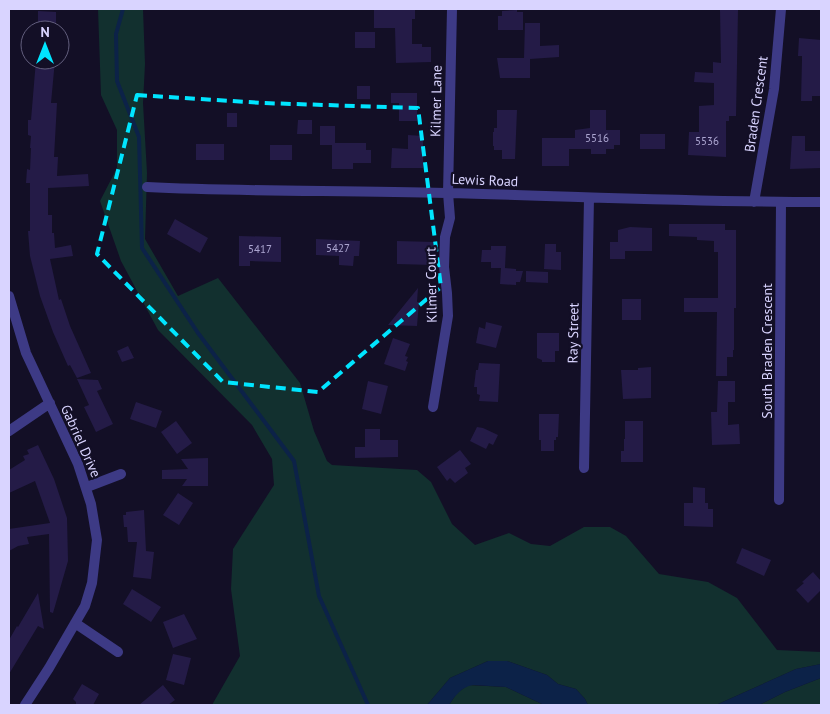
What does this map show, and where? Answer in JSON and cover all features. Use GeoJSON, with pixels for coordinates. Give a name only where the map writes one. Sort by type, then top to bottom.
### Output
{"type":"FeatureCollection","features":[{"type":"Feature","properties":{"kind":"street","name":"Kilmer Lane"},"geometry":{"type":"LineString","coordinates":[[448,193],[452,9]]}},
{"type":"Feature","properties":{"kind":"street","name":"Braden Crescent"},"geometry":{"type":"LineString","coordinates":[[754,202],[774,89],[781,9]]}},
{"type":"Feature","properties":{"kind":"street","name":"Lewis Road"},"geometry":{"type":"LineString","coordinates":[[147,187],[225,191],[448,193],[754,202],[821,202]]}},
{"type":"Feature","properties":{"kind":"street","name":"Kilmer Court"},"geometry":{"type":"LineString","coordinates":[[433,407],[448,316],[444,267],[445,237],[450,218],[448,193]]}},
{"type":"Feature","properties":{"kind":"street","name":"Ray Street"},"geometry":{"type":"LineString","coordinates":[[584,468],[589,198]]}},
{"type":"Feature","properties":{"kind":"street","name":"South Braden Crescent"},"geometry":{"type":"LineString","coordinates":[[779,500],[781,202]]}},
{"type":"Feature","properties":{"kind":"street","name":"Gabriel Drive"},"geometry":{"type":"LineString","coordinates":[[9,296],[26,353],[87,487],[97,540],[92,583],[85,606],[25,705]]}},
{"type":"Feature","properties":{"kind":"street"},"geometry":{"type":"LineString","coordinates":[[9,431],[50,403]]}},
{"type":"Feature","properties":{"kind":"street"},"geometry":{"type":"LineString","coordinates":[[87,487],[121,474]]}},
{"type":"Feature","properties":{"kind":"street"},"geometry":{"type":"LineString","coordinates":[[75,623],[118,652]]}},
{"type":"Feature","properties":{"kind":"highlighted area"},"geometry":{"type":"Polygon","coordinates":[[[137,95],[263,103],[418,108],[441,287],[318,392],[223,382],[97,254],[137,95]]]}},
{"type":"Feature","properties":{"kind":"green space"},"geometry":{"type":"Polygon","coordinates":[[[98,9],[143,9],[145,64],[143,103],[147,173],[145,239],[178,296],[218,278],[300,383],[314,431],[327,461],[332,465],[417,470],[431,482],[452,524],[475,545],[509,533],[531,544],[550,546],[584,527],[610,527],[626,536],[659,574],[708,582],[737,598],[777,650],[821,652],[821,664],[796,669],[716,705],[588,705],[576,689],[558,684],[547,675],[507,661],[488,661],[450,678],[427,705],[212,705],[240,656],[231,589],[233,549],[274,485],[272,459],[252,425],[158,330],[121,261],[100,201],[117,168],[117,130],[101,95],[98,9]]]}},
{"type":"Feature","properties":{"kind":"green space"},"geometry":{"type":"Polygon","coordinates":[[[821,678],[821,705],[759,705],[785,692],[821,678]]]}},
{"type":"Feature","properties":{"kind":"green space"},"geometry":{"type":"Polygon","coordinates":[[[468,685],[506,687],[544,705],[449,705],[457,693],[468,685]]]}},
{"type":"Feature","properties":{"kind":"water"},"geometry":{"type":"Polygon","coordinates":[[[488,661],[507,661],[547,675],[558,684],[576,689],[588,705],[544,705],[506,687],[473,685],[456,695],[449,705],[427,705],[450,678],[488,661]]]}},
{"type":"Feature","properties":{"kind":"water"},"geometry":{"type":"Polygon","coordinates":[[[821,664],[821,678],[785,692],[759,705],[716,705],[796,669],[821,664]]]}},
{"type":"Feature","properties":{"kind":"building"},"geometry":{"type":"Polygon","coordinates":[[[374,9],[415,9],[415,19],[412,19],[412,44],[422,44],[422,47],[431,47],[431,62],[396,63],[395,28],[374,28],[374,9]]]}},
{"type":"Feature","properties":{"kind":"building"},"geometry":{"type":"Polygon","coordinates":[[[517,10],[517,12],[523,12],[523,30],[498,30],[498,16],[502,16],[502,11],[517,10]]]}},
{"type":"Feature","properties":{"kind":"building"},"geometry":{"type":"Polygon","coordinates":[[[720,10],[738,10],[736,116],[729,116],[729,121],[726,121],[726,157],[688,155],[689,132],[699,132],[699,106],[714,105],[714,83],[694,82],[695,72],[713,73],[713,62],[721,63],[720,10]]]}},
{"type":"Feature","properties":{"kind":"building"},"geometry":{"type":"Polygon","coordinates":[[[38,11],[56,12],[56,20],[38,20],[38,11]]]}},
{"type":"Feature","properties":{"kind":"building"},"geometry":{"type":"Polygon","coordinates":[[[525,23],[540,23],[540,46],[559,45],[559,57],[530,59],[530,78],[500,78],[497,58],[524,58],[525,23]]]}},
{"type":"Feature","properties":{"kind":"building"},"geometry":{"type":"Polygon","coordinates":[[[355,32],[375,32],[375,48],[355,48],[355,32]]]}},
{"type":"Feature","properties":{"kind":"building"},"geometry":{"type":"Polygon","coordinates":[[[799,38],[821,40],[821,96],[812,96],[812,101],[801,101],[802,56],[798,56],[799,38]]]}},
{"type":"Feature","properties":{"kind":"building"},"geometry":{"type":"Polygon","coordinates":[[[35,70],[54,70],[51,103],[57,103],[54,157],[58,157],[57,176],[88,174],[89,186],[48,188],[48,215],[52,215],[52,233],[54,233],[55,248],[71,245],[73,256],[50,259],[59,300],[61,299],[70,326],[91,373],[77,378],[70,365],[68,366],[53,332],[40,296],[30,256],[28,231],[30,231],[30,183],[26,183],[27,169],[30,170],[31,148],[31,136],[28,135],[28,120],[31,120],[35,70]]]}},
{"type":"Feature","properties":{"kind":"building"},"geometry":{"type":"Polygon","coordinates":[[[357,86],[370,86],[370,99],[357,99],[357,86]]]}},
{"type":"Feature","properties":{"kind":"building"},"geometry":{"type":"Polygon","coordinates":[[[391,93],[417,93],[417,121],[399,121],[399,103],[391,103],[391,93]]]}},
{"type":"Feature","properties":{"kind":"building"},"geometry":{"type":"Polygon","coordinates":[[[497,110],[517,110],[515,159],[502,159],[502,150],[494,150],[493,132],[494,128],[497,128],[497,110]]]}},
{"type":"Feature","properties":{"kind":"building"},"geometry":{"type":"Polygon","coordinates":[[[590,110],[606,110],[606,130],[620,130],[620,145],[614,145],[614,149],[606,149],[606,154],[591,154],[591,149],[569,149],[569,166],[542,166],[542,138],[575,138],[575,130],[590,128],[590,110]]]}},
{"type":"Feature","properties":{"kind":"building"},"geometry":{"type":"Polygon","coordinates":[[[227,113],[237,113],[237,127],[227,127],[227,113]]]}},
{"type":"Feature","properties":{"kind":"building"},"geometry":{"type":"Polygon","coordinates":[[[298,120],[312,120],[312,134],[297,134],[298,120]]]}},
{"type":"Feature","properties":{"kind":"building"},"geometry":{"type":"Polygon","coordinates":[[[320,126],[335,126],[335,143],[366,143],[366,150],[371,150],[371,163],[353,163],[353,169],[332,169],[332,145],[320,145],[320,126]]]}},
{"type":"Feature","properties":{"kind":"building"},"geometry":{"type":"Polygon","coordinates":[[[640,134],[665,134],[665,149],[640,149],[640,134]]]}},
{"type":"Feature","properties":{"kind":"building"},"geometry":{"type":"Polygon","coordinates":[[[408,135],[423,136],[423,168],[391,168],[392,148],[408,149],[408,135]]]}},
{"type":"Feature","properties":{"kind":"building"},"geometry":{"type":"Polygon","coordinates":[[[792,136],[805,136],[805,151],[821,151],[821,168],[790,169],[792,136]]]}},
{"type":"Feature","properties":{"kind":"building"},"geometry":{"type":"Polygon","coordinates":[[[196,144],[224,144],[224,160],[196,160],[196,144]]]}},
{"type":"Feature","properties":{"kind":"building"},"geometry":{"type":"Polygon","coordinates":[[[270,145],[292,145],[292,160],[270,160],[270,145]]]}},
{"type":"Feature","properties":{"kind":"building"},"geometry":{"type":"Polygon","coordinates":[[[175,219],[208,238],[200,253],[167,234],[175,219]]]}},
{"type":"Feature","properties":{"kind":"building"},"geometry":{"type":"Polygon","coordinates":[[[669,224],[725,224],[725,230],[736,230],[734,350],[733,357],[727,357],[727,376],[716,376],[717,312],[684,312],[684,298],[718,298],[718,252],[714,252],[714,241],[697,240],[697,237],[669,236],[669,224]]]}},
{"type":"Feature","properties":{"kind":"building"},"geometry":{"type":"Polygon","coordinates":[[[630,227],[652,228],[652,251],[625,251],[625,259],[610,259],[610,242],[618,242],[618,230],[630,227]]]}},
{"type":"Feature","properties":{"kind":"building"},"geometry":{"type":"Polygon","coordinates":[[[239,236],[281,237],[281,262],[250,261],[250,266],[239,266],[239,236]]]}},
{"type":"Feature","properties":{"kind":"building"},"geometry":{"type":"Polygon","coordinates":[[[316,239],[360,241],[359,256],[354,256],[353,266],[339,265],[339,256],[316,255],[316,239]]]}},
{"type":"Feature","properties":{"kind":"building"},"geometry":{"type":"Polygon","coordinates":[[[397,241],[434,242],[433,265],[397,264],[397,241]]]}},
{"type":"Feature","properties":{"kind":"building"},"geometry":{"type":"Polygon","coordinates":[[[545,244],[556,244],[556,252],[561,252],[561,270],[544,269],[545,244]]]}},
{"type":"Feature","properties":{"kind":"building"},"geometry":{"type":"Polygon","coordinates":[[[491,246],[506,246],[505,268],[523,271],[520,282],[516,282],[516,285],[500,284],[501,268],[491,268],[491,262],[481,262],[482,250],[491,250],[491,246]]]}},
{"type":"Feature","properties":{"kind":"building"},"geometry":{"type":"Polygon","coordinates":[[[526,271],[548,272],[548,283],[526,282],[526,271]]]}},
{"type":"Feature","properties":{"kind":"building"},"geometry":{"type":"Polygon","coordinates":[[[418,288],[417,326],[388,325],[418,288]]]}},
{"type":"Feature","properties":{"kind":"building"},"geometry":{"type":"Polygon","coordinates":[[[622,299],[641,299],[641,320],[622,320],[622,299]]]}},
{"type":"Feature","properties":{"kind":"building"},"geometry":{"type":"Polygon","coordinates":[[[486,322],[502,326],[496,348],[476,343],[479,327],[485,329],[486,322]]]}},
{"type":"Feature","properties":{"kind":"building"},"geometry":{"type":"Polygon","coordinates":[[[537,333],[559,333],[559,351],[555,351],[555,362],[542,362],[542,360],[537,358],[537,333]]]}},
{"type":"Feature","properties":{"kind":"building"},"geometry":{"type":"Polygon","coordinates":[[[393,338],[410,344],[405,356],[408,357],[406,361],[408,362],[405,371],[384,364],[393,338]]]}},
{"type":"Feature","properties":{"kind":"building"},"geometry":{"type":"Polygon","coordinates":[[[128,346],[134,358],[122,362],[117,351],[128,346]]]}},
{"type":"Feature","properties":{"kind":"building"},"geometry":{"type":"Polygon","coordinates":[[[479,363],[500,364],[498,402],[479,401],[480,395],[477,394],[477,387],[474,387],[476,370],[478,370],[479,363]]]}},
{"type":"Feature","properties":{"kind":"building"},"geometry":{"type":"Polygon","coordinates":[[[651,367],[651,398],[623,399],[621,370],[638,370],[638,368],[651,367]]]}},
{"type":"Feature","properties":{"kind":"building"},"geometry":{"type":"Polygon","coordinates":[[[77,379],[98,380],[102,389],[97,391],[113,424],[96,432],[84,407],[89,405],[77,379]]]}},
{"type":"Feature","properties":{"kind":"building"},"geometry":{"type":"Polygon","coordinates":[[[368,381],[388,386],[381,414],[362,409],[368,381]]]}},
{"type":"Feature","properties":{"kind":"building"},"geometry":{"type":"Polygon","coordinates":[[[718,381],[735,381],[735,402],[728,402],[728,425],[739,424],[740,444],[712,445],[711,412],[717,412],[718,381]]]}},
{"type":"Feature","properties":{"kind":"building"},"geometry":{"type":"Polygon","coordinates":[[[136,402],[162,411],[156,428],[130,419],[136,402]]]}},
{"type":"Feature","properties":{"kind":"building"},"geometry":{"type":"Polygon","coordinates":[[[539,414],[559,414],[558,437],[554,440],[554,451],[541,451],[539,414]]]}},
{"type":"Feature","properties":{"kind":"building"},"geometry":{"type":"Polygon","coordinates":[[[176,421],[192,443],[177,454],[161,432],[176,421]]]}},
{"type":"Feature","properties":{"kind":"building"},"geometry":{"type":"Polygon","coordinates":[[[625,421],[643,421],[643,462],[621,462],[621,451],[624,451],[625,421]]]}},
{"type":"Feature","properties":{"kind":"building"},"geometry":{"type":"Polygon","coordinates":[[[477,427],[498,435],[493,445],[489,443],[486,449],[470,441],[477,427]]]}},
{"type":"Feature","properties":{"kind":"building"},"geometry":{"type":"Polygon","coordinates":[[[365,429],[380,429],[380,440],[398,440],[398,457],[355,458],[355,447],[365,447],[365,429]]]}},
{"type":"Feature","properties":{"kind":"building"},"geometry":{"type":"Polygon","coordinates":[[[38,445],[54,479],[67,518],[68,561],[53,613],[50,612],[49,534],[27,537],[29,544],[18,546],[9,551],[9,529],[50,523],[35,481],[9,493],[9,470],[25,460],[23,456],[29,454],[27,450],[38,445]]]}},
{"type":"Feature","properties":{"kind":"building"},"geometry":{"type":"Polygon","coordinates":[[[460,450],[471,464],[465,468],[468,473],[455,483],[450,478],[447,481],[437,467],[460,450]]]}},
{"type":"Feature","properties":{"kind":"building"},"geometry":{"type":"Polygon","coordinates":[[[208,458],[208,486],[182,486],[187,479],[162,479],[162,470],[188,469],[181,459],[208,458]]]}},
{"type":"Feature","properties":{"kind":"building"},"geometry":{"type":"Polygon","coordinates":[[[693,487],[705,488],[705,503],[708,503],[708,509],[713,509],[713,527],[684,526],[684,503],[693,503],[693,487]]]}},
{"type":"Feature","properties":{"kind":"building"},"geometry":{"type":"Polygon","coordinates":[[[178,493],[193,503],[179,525],[163,515],[178,493]]]}},
{"type":"Feature","properties":{"kind":"building"},"geometry":{"type":"Polygon","coordinates":[[[144,510],[146,551],[154,552],[151,579],[133,577],[137,542],[128,542],[127,527],[124,527],[123,515],[126,515],[126,512],[144,510]]]}},
{"type":"Feature","properties":{"kind":"building"},"geometry":{"type":"Polygon","coordinates":[[[742,548],[771,560],[764,576],[736,563],[742,548]]]}},
{"type":"Feature","properties":{"kind":"building"},"geometry":{"type":"Polygon","coordinates":[[[813,572],[821,581],[821,590],[808,603],[796,590],[813,572]]]}},
{"type":"Feature","properties":{"kind":"building"},"geometry":{"type":"Polygon","coordinates":[[[132,589],[161,607],[151,622],[123,604],[132,589]]]}},
{"type":"Feature","properties":{"kind":"building"},"geometry":{"type":"Polygon","coordinates":[[[38,593],[44,629],[38,626],[9,674],[9,640],[38,593]]]}},
{"type":"Feature","properties":{"kind":"building"},"geometry":{"type":"Polygon","coordinates":[[[184,614],[197,639],[173,648],[163,622],[184,614]]]}},
{"type":"Feature","properties":{"kind":"building"},"geometry":{"type":"Polygon","coordinates":[[[173,654],[191,658],[184,685],[166,680],[173,654]]]}},
{"type":"Feature","properties":{"kind":"building"},"geometry":{"type":"Polygon","coordinates":[[[82,684],[99,694],[93,705],[76,705],[73,699],[82,684]]]}},
{"type":"Feature","properties":{"kind":"building"},"geometry":{"type":"Polygon","coordinates":[[[163,685],[175,700],[168,705],[139,705],[163,685]]]}},
{"type":"Feature","properties":{"kind":"waterway"},"geometry":{"type":"LineString","coordinates":[[123,9],[116,34],[117,81],[139,137],[142,248],[198,333],[294,461],[319,596],[368,705]]}}]}
